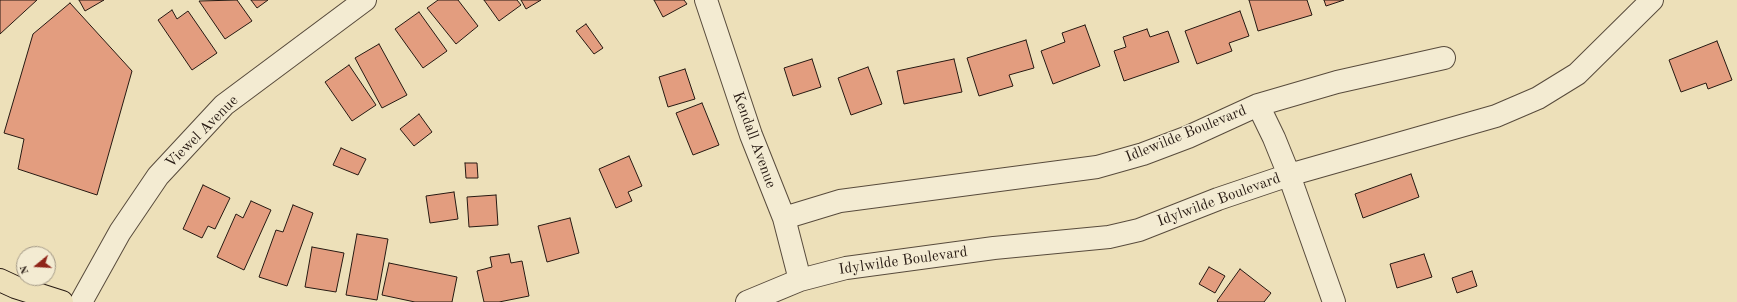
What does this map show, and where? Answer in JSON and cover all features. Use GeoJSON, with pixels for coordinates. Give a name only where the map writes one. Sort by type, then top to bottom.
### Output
{"type":"FeatureCollection","features":[{"type":"Feature","properties":{"kind":"main road"},"geometry":{"type":"LineString","coordinates":[[11,289],[62,302]]}},
{"type":"Feature","properties":{"kind":"street","name":"Viewel Avenue"},"geometry":{"type":"LineString","coordinates":[[81,302],[120,232],[158,176],[224,105],[365,0]]}},
{"type":"Feature","properties":{"kind":"street","name":"Kendall Avenue"},"geometry":{"type":"LineString","coordinates":[[706,0],[751,135],[784,218],[800,280]]}},
{"type":"Feature","properties":{"kind":"street","name":"Idylwilde Boulevard"},"geometry":{"type":"LineString","coordinates":[[747,302],[800,280],[846,268],[994,248],[1109,237],[1138,230],[1218,199],[1289,175],[1496,116],[1538,98],[1577,74],[1652,0]]}},
{"type":"Feature","properties":{"kind":"street","name":"Idlewilde Boulevard"},"geometry":{"type":"LineString","coordinates":[[784,218],[840,201],[1097,167],[1143,154],[1188,137],[1258,105],[1337,82],[1444,58]]}},
{"type":"Feature","properties":{"kind":"street"},"geometry":{"type":"LineString","coordinates":[[1258,105],[1274,138],[1289,175],[1334,302]]}},
{"type":"Feature","properties":{"kind":"building"},"geometry":{"type":"Polygon","coordinates":[[[0,0],[37,0],[0,34],[0,0]]]}},
{"type":"Feature","properties":{"kind":"building"},"geometry":{"type":"Polygon","coordinates":[[[79,0],[104,0],[85,11],[79,0]]]}},
{"type":"Feature","properties":{"kind":"building"},"geometry":{"type":"Polygon","coordinates":[[[237,0],[252,21],[225,39],[199,1],[237,0]]]}},
{"type":"Feature","properties":{"kind":"building"},"geometry":{"type":"Polygon","coordinates":[[[251,0],[268,0],[257,8],[251,0]]]}},
{"type":"Feature","properties":{"kind":"building"},"geometry":{"type":"Polygon","coordinates":[[[438,0],[458,0],[478,26],[456,44],[427,8],[438,0]]]}},
{"type":"Feature","properties":{"kind":"building"},"geometry":{"type":"Polygon","coordinates":[[[484,0],[517,0],[521,5],[499,21],[484,0]]]}},
{"type":"Feature","properties":{"kind":"building"},"geometry":{"type":"Polygon","coordinates":[[[521,0],[541,0],[526,9],[521,0]]]}},
{"type":"Feature","properties":{"kind":"building"},"geometry":{"type":"Polygon","coordinates":[[[654,0],[684,0],[687,4],[663,17],[654,0]]]}},
{"type":"Feature","properties":{"kind":"building"},"geometry":{"type":"Polygon","coordinates":[[[1249,0],[1307,0],[1312,15],[1258,31],[1249,0]]]}},
{"type":"Feature","properties":{"kind":"building"},"geometry":{"type":"Polygon","coordinates":[[[1324,0],[1344,0],[1326,6],[1324,0]]]}},
{"type":"Feature","properties":{"kind":"building"},"geometry":{"type":"Polygon","coordinates":[[[70,3],[132,71],[97,195],[18,169],[24,139],[4,133],[33,34],[70,3]]]}},
{"type":"Feature","properties":{"kind":"building"},"geometry":{"type":"Polygon","coordinates":[[[172,10],[177,19],[188,11],[217,53],[192,70],[158,20],[172,10]]]}},
{"type":"Feature","properties":{"kind":"building"},"geometry":{"type":"Polygon","coordinates":[[[1240,11],[1249,36],[1229,43],[1232,51],[1197,64],[1185,31],[1240,11]]]}},
{"type":"Feature","properties":{"kind":"building"},"geometry":{"type":"Polygon","coordinates":[[[419,12],[447,51],[423,68],[395,29],[419,12]]]}},
{"type":"Feature","properties":{"kind":"building"},"geometry":{"type":"Polygon","coordinates":[[[586,24],[603,48],[594,54],[576,31],[586,24]]]}},
{"type":"Feature","properties":{"kind":"building"},"geometry":{"type":"Polygon","coordinates":[[[1085,25],[1100,66],[1053,84],[1041,51],[1065,42],[1062,33],[1085,25]]]}},
{"type":"Feature","properties":{"kind":"building"},"geometry":{"type":"Polygon","coordinates":[[[1147,29],[1150,37],[1168,31],[1179,62],[1124,81],[1114,51],[1126,47],[1123,37],[1147,29]]]}},
{"type":"Feature","properties":{"kind":"building"},"geometry":{"type":"Polygon","coordinates":[[[1026,40],[1034,68],[1009,75],[1013,86],[979,96],[967,58],[1026,40]]]}},
{"type":"Feature","properties":{"kind":"building"},"geometry":{"type":"Polygon","coordinates":[[[1717,41],[1732,80],[1708,89],[1706,83],[1681,92],[1669,60],[1717,41]]]}},
{"type":"Feature","properties":{"kind":"building"},"geometry":{"type":"Polygon","coordinates":[[[379,44],[407,95],[382,108],[355,58],[379,44]]]}},
{"type":"Feature","properties":{"kind":"building"},"geometry":{"type":"Polygon","coordinates":[[[812,59],[821,87],[793,96],[784,68],[812,59]]]}},
{"type":"Feature","properties":{"kind":"building"},"geometry":{"type":"Polygon","coordinates":[[[954,59],[962,92],[904,104],[897,71],[954,59]]]}},
{"type":"Feature","properties":{"kind":"building"},"geometry":{"type":"Polygon","coordinates":[[[349,65],[376,105],[352,121],[325,82],[349,65]]]}},
{"type":"Feature","properties":{"kind":"building"},"geometry":{"type":"Polygon","coordinates":[[[868,67],[882,104],[851,115],[838,78],[868,67]]]}},
{"type":"Feature","properties":{"kind":"building"},"geometry":{"type":"Polygon","coordinates":[[[685,69],[695,99],[668,107],[659,77],[685,69]]]}},
{"type":"Feature","properties":{"kind":"building"},"geometry":{"type":"Polygon","coordinates":[[[702,103],[719,145],[693,155],[676,113],[702,103]]]}},
{"type":"Feature","properties":{"kind":"building"},"geometry":{"type":"Polygon","coordinates":[[[419,114],[432,132],[414,146],[400,129],[419,114]]]}},
{"type":"Feature","properties":{"kind":"building"},"geometry":{"type":"Polygon","coordinates":[[[341,148],[366,159],[358,175],[333,165],[341,148]]]}},
{"type":"Feature","properties":{"kind":"building"},"geometry":{"type":"Polygon","coordinates":[[[629,156],[642,186],[628,192],[632,201],[616,208],[599,169],[629,156]]]}},
{"type":"Feature","properties":{"kind":"building"},"geometry":{"type":"Polygon","coordinates":[[[465,163],[477,163],[478,178],[466,178],[465,163]]]}},
{"type":"Feature","properties":{"kind":"building"},"geometry":{"type":"Polygon","coordinates":[[[1411,174],[1419,197],[1363,218],[1355,194],[1411,174]]]}},
{"type":"Feature","properties":{"kind":"building"},"geometry":{"type":"Polygon","coordinates":[[[203,185],[230,198],[215,229],[208,226],[202,238],[183,229],[203,185]]]}},
{"type":"Feature","properties":{"kind":"building"},"geometry":{"type":"Polygon","coordinates":[[[454,192],[458,219],[430,223],[426,196],[454,192]]]}},
{"type":"Feature","properties":{"kind":"building"},"geometry":{"type":"Polygon","coordinates":[[[496,195],[498,225],[469,227],[467,197],[496,195]]]}},
{"type":"Feature","properties":{"kind":"building"},"geometry":{"type":"Polygon","coordinates":[[[251,201],[271,210],[244,270],[217,257],[236,214],[243,218],[251,201]]]}},
{"type":"Feature","properties":{"kind":"building"},"geometry":{"type":"Polygon","coordinates":[[[293,205],[313,213],[287,286],[259,277],[276,230],[283,232],[293,205]]]}},
{"type":"Feature","properties":{"kind":"building"},"geometry":{"type":"Polygon","coordinates":[[[570,218],[579,253],[547,262],[538,226],[570,218]]]}},
{"type":"Feature","properties":{"kind":"building"},"geometry":{"type":"Polygon","coordinates":[[[357,234],[388,239],[377,300],[346,295],[357,234]]]}},
{"type":"Feature","properties":{"kind":"building"},"geometry":{"type":"Polygon","coordinates":[[[312,247],[344,253],[336,292],[305,287],[312,247]]]}},
{"type":"Feature","properties":{"kind":"building"},"geometry":{"type":"Polygon","coordinates":[[[509,254],[511,263],[522,261],[529,296],[499,302],[484,302],[477,271],[492,267],[490,257],[509,254]]]}},
{"type":"Feature","properties":{"kind":"building"},"geometry":{"type":"Polygon","coordinates":[[[1424,254],[1432,277],[1397,288],[1390,264],[1424,254]]]}},
{"type":"Feature","properties":{"kind":"building"},"geometry":{"type":"Polygon","coordinates":[[[389,263],[457,277],[452,302],[415,302],[382,295],[389,263]]]}},
{"type":"Feature","properties":{"kind":"building"},"geometry":{"type":"Polygon","coordinates":[[[1209,267],[1225,276],[1215,293],[1199,284],[1209,267]]]}},
{"type":"Feature","properties":{"kind":"building"},"geometry":{"type":"Polygon","coordinates":[[[1240,269],[1271,293],[1264,302],[1217,301],[1240,269]]]}},
{"type":"Feature","properties":{"kind":"building"},"geometry":{"type":"Polygon","coordinates":[[[1472,271],[1477,286],[1457,293],[1452,278],[1472,271]]]}}]}
